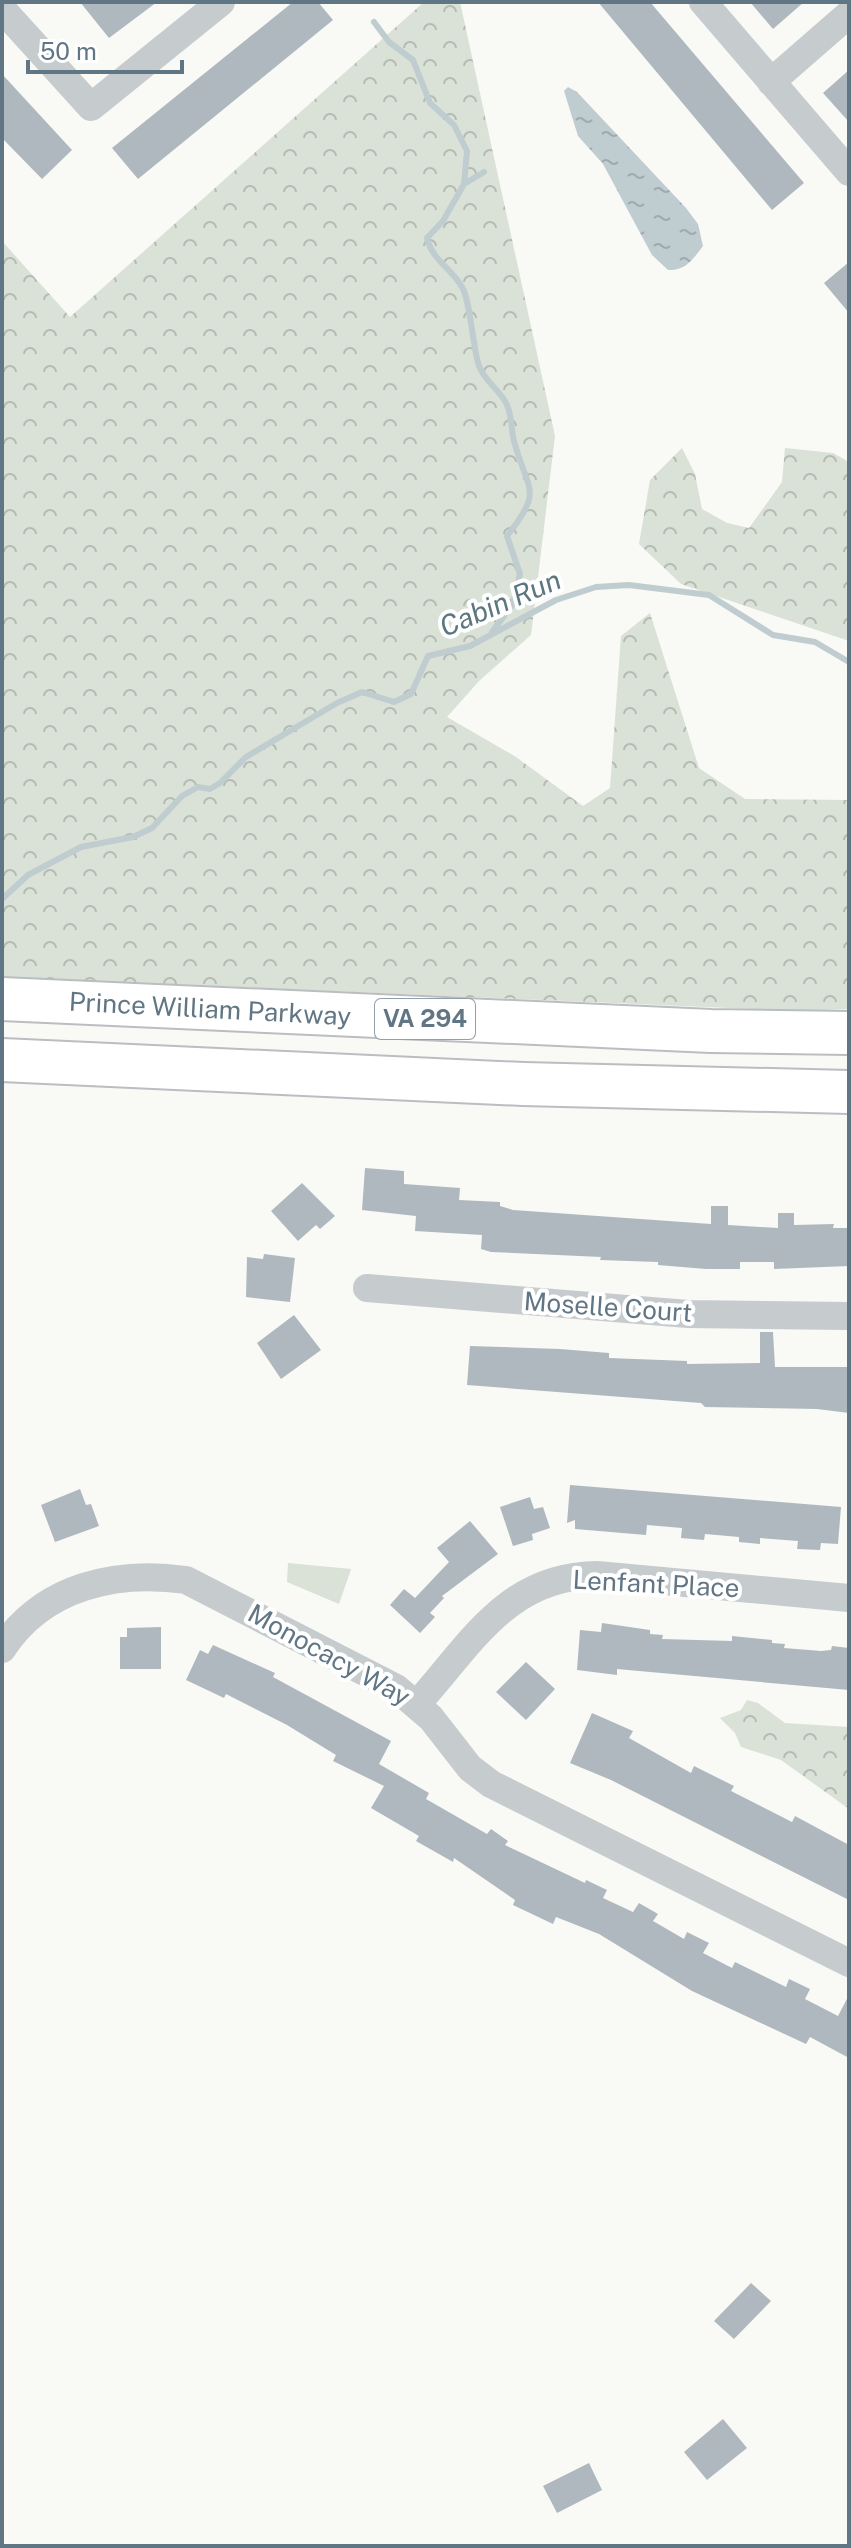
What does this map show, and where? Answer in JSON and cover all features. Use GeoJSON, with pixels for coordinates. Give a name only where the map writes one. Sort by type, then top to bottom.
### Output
{"type":"FeatureCollection","features":[{"type":"Feature","properties":{"kind":"highway","name":"Prince William Parkway"},"geometry":{"type":"LineString","coordinates":[[2,999],[711,1031],[849,1033]]}},
{"type":"Feature","properties":{"kind":"highway","name":"VA 294"},"geometry":{"type":"LineString","coordinates":[[2,1060],[523,1084],[849,1092]]}},
{"type":"Feature","properties":{"kind":"street"},"geometry":{"type":"LineString","coordinates":[[2,9],[91,107],[221,2]]}},
{"type":"Feature","properties":{"kind":"street"},"geometry":{"type":"LineString","coordinates":[[703,2],[849,172]]}},
{"type":"Feature","properties":{"kind":"street"},"geometry":{"type":"LineString","coordinates":[[771,82],[849,14]]}},
{"type":"Feature","properties":{"kind":"street","name":"Moselle Court"},"geometry":{"type":"LineString","coordinates":[[367,1288],[688,1314],[849,1316]]}},
{"type":"Feature","properties":{"kind":"street","name":"Monocacy Way"},"geometry":{"type":"LineString","coordinates":[[2,1649],[37,1610],[66,1593],[92,1583],[149,1575],[186,1580],[369,1671],[417,1704],[470,1768],[491,1784],[849,1963]]}},
{"type":"Feature","properties":{"kind":"street","name":"Lenfant Place"},"geometry":{"type":"LineString","coordinates":[[417,1704],[506,1606],[529,1589],[566,1577],[597,1575],[849,1598]]}},
{"type":"Feature","properties":{"kind":"green space"},"geometry":{"type":"Polygon","coordinates":[[[424,2],[460,2],[555,436],[531,635],[479,681],[447,717],[516,757],[583,806],[610,788],[621,636],[650,613],[699,768],[745,799],[849,800],[849,1009],[800,1011],[2,977],[2,241],[70,317],[424,2]]]}},
{"type":"Feature","properties":{"kind":"green space"},"geometry":{"type":"Polygon","coordinates":[[[682,448],[695,474],[702,509],[727,523],[749,528],[782,482],[785,448],[833,453],[849,462],[849,641],[681,584],[639,544],[650,480],[682,448]]]}},
{"type":"Feature","properties":{"kind":"green space"},"geometry":{"type":"Polygon","coordinates":[[[288,1563],[351,1569],[339,1604],[287,1582],[288,1563]]]}},
{"type":"Feature","properties":{"kind":"green space"},"geometry":{"type":"Polygon","coordinates":[[[747,1700],[758,1703],[785,1723],[849,1727],[849,1809],[781,1760],[741,1747],[735,1733],[720,1718],[741,1710],[747,1700]]]}},
{"type":"Feature","properties":{"kind":"water"},"geometry":{"type":"Polygon","coordinates":[[[568,87],[577,92],[698,224],[703,246],[684,266],[668,270],[652,255],[603,164],[578,136],[564,91],[568,87]]]}},
{"type":"Feature","properties":{"kind":"building"},"geometry":{"type":"Polygon","coordinates":[[[80,2],[157,2],[109,38],[80,2]]]}},
{"type":"Feature","properties":{"kind":"building"},"geometry":{"type":"Polygon","coordinates":[[[293,2],[318,2],[333,20],[138,179],[112,148],[293,2]]]}},
{"type":"Feature","properties":{"kind":"building"},"geometry":{"type":"Polygon","coordinates":[[[598,2],[650,2],[804,183],[772,210],[598,2]]]}},
{"type":"Feature","properties":{"kind":"building"},"geometry":{"type":"Polygon","coordinates":[[[750,2],[804,2],[773,29],[750,2]]]}},
{"type":"Feature","properties":{"kind":"building"},"geometry":{"type":"Polygon","coordinates":[[[849,70],[849,122],[823,93],[849,70]]]}},
{"type":"Feature","properties":{"kind":"building"},"geometry":{"type":"Polygon","coordinates":[[[2,74],[72,150],[42,179],[2,138],[2,74]]]}},
{"type":"Feature","properties":{"kind":"building"},"geometry":{"type":"Polygon","coordinates":[[[849,262],[849,313],[824,283],[849,262]]]}},
{"type":"Feature","properties":{"kind":"building"},"geometry":{"type":"Polygon","coordinates":[[[365,1168],[404,1171],[404,1184],[460,1188],[459,1200],[500,1202],[500,1206],[513,1210],[711,1224],[711,1206],[728,1206],[728,1225],[778,1228],[778,1213],[794,1213],[794,1225],[834,1224],[833,1228],[849,1228],[849,1266],[774,1269],[774,1262],[740,1262],[740,1269],[706,1269],[658,1265],[658,1262],[600,1260],[601,1257],[491,1252],[481,1249],[482,1235],[415,1231],[416,1216],[362,1210],[365,1168]]]}},
{"type":"Feature","properties":{"kind":"building"},"geometry":{"type":"Polygon","coordinates":[[[302,1183],[335,1216],[320,1229],[316,1225],[298,1241],[271,1211],[302,1183]]]}},
{"type":"Feature","properties":{"kind":"building"},"geometry":{"type":"Polygon","coordinates":[[[264,1254],[295,1258],[290,1302],[246,1297],[247,1257],[263,1259],[264,1254]]]}},
{"type":"Feature","properties":{"kind":"building"},"geometry":{"type":"Polygon","coordinates":[[[294,1315],[321,1350],[281,1379],[257,1343],[294,1315]]]}},
{"type":"Feature","properties":{"kind":"building"},"geometry":{"type":"Polygon","coordinates":[[[760,1332],[773,1332],[775,1367],[848,1367],[849,1413],[817,1409],[705,1407],[701,1403],[467,1385],[470,1346],[609,1353],[609,1358],[687,1361],[687,1364],[760,1363],[760,1332]]]}},
{"type":"Feature","properties":{"kind":"building"},"geometry":{"type":"Polygon","coordinates":[[[570,1485],[841,1507],[838,1544],[821,1543],[820,1550],[797,1549],[798,1541],[760,1538],[760,1544],[739,1542],[739,1537],[705,1534],[704,1540],[681,1538],[682,1528],[647,1525],[646,1535],[575,1529],[575,1520],[567,1523],[570,1485]]]}},
{"type":"Feature","properties":{"kind":"building"},"geometry":{"type":"Polygon","coordinates":[[[80,1489],[86,1505],[91,1504],[99,1526],[55,1542],[41,1505],[80,1489]]]}},
{"type":"Feature","properties":{"kind":"building"},"geometry":{"type":"Polygon","coordinates":[[[530,1497],[534,1509],[543,1507],[550,1528],[532,1534],[533,1540],[513,1546],[500,1507],[530,1497]]]}},
{"type":"Feature","properties":{"kind":"building"},"geometry":{"type":"Polygon","coordinates":[[[470,1521],[498,1554],[442,1596],[444,1598],[430,1613],[435,1617],[420,1633],[390,1605],[404,1589],[415,1598],[449,1562],[437,1548],[470,1521]]]}},
{"type":"Feature","properties":{"kind":"building"},"geometry":{"type":"Polygon","coordinates":[[[602,1623],[650,1630],[650,1634],[663,1635],[662,1639],[732,1641],[732,1636],[772,1640],[772,1643],[785,1644],[784,1648],[821,1651],[831,1650],[832,1646],[849,1648],[849,1690],[617,1669],[617,1675],[577,1670],[580,1630],[601,1632],[602,1623]]]}},
{"type":"Feature","properties":{"kind":"building"},"geometry":{"type":"Polygon","coordinates":[[[161,1627],[161,1669],[120,1669],[120,1637],[127,1637],[127,1628],[161,1627]]]}},
{"type":"Feature","properties":{"kind":"building"},"geometry":{"type":"Polygon","coordinates":[[[213,1645],[275,1673],[273,1677],[391,1741],[379,1764],[429,1793],[426,1799],[487,1834],[491,1829],[508,1841],[505,1845],[585,1883],[586,1880],[607,1890],[603,1898],[633,1912],[639,1903],[658,1914],[653,1921],[684,1939],[687,1932],[709,1943],[703,1953],[732,1968],[735,1962],[786,1987],[789,1979],[810,1989],[805,1999],[838,2016],[849,1995],[849,2058],[810,2037],[806,2044],[692,1991],[599,1934],[556,1917],[553,1924],[513,1905],[515,1900],[454,1858],[453,1862],[416,1841],[419,1836],[371,1808],[384,1786],[333,1761],[336,1755],[287,1725],[226,1694],[224,1698],[186,1680],[200,1650],[208,1654],[213,1645]]]}},
{"type":"Feature","properties":{"kind":"building"},"geometry":{"type":"Polygon","coordinates":[[[526,1662],[555,1689],[526,1720],[496,1692],[526,1662]]]}},
{"type":"Feature","properties":{"kind":"building"},"geometry":{"type":"Polygon","coordinates":[[[592,1713],[633,1731],[629,1738],[691,1773],[694,1766],[734,1786],[731,1791],[792,1822],[795,1816],[849,1845],[849,1900],[611,1780],[570,1763],[592,1713]]]}},
{"type":"Feature","properties":{"kind":"building"},"geometry":{"type":"Polygon","coordinates":[[[751,2283],[771,2301],[734,2339],[714,2321],[751,2283]]]}},
{"type":"Feature","properties":{"kind":"building"},"geometry":{"type":"Polygon","coordinates":[[[723,2419],[747,2448],[707,2480],[684,2452],[723,2419]]]}},
{"type":"Feature","properties":{"kind":"building"},"geometry":{"type":"Polygon","coordinates":[[[589,2463],[602,2490],[557,2513],[543,2486],[589,2463]]]}},
{"type":"Feature","properties":{"kind":"waterway"},"geometry":{"type":"LineString","coordinates":[[374,22],[389,42],[413,60],[430,103],[454,125],[467,151],[464,184],[443,221],[427,238],[433,252],[465,294],[479,366],[507,405],[514,441],[530,490],[526,509],[507,536],[520,574],[513,604],[492,632]]}},
{"type":"Feature","properties":{"kind":"waterway"},"geometry":{"type":"LineString","coordinates":[[464,184],[484,172]]}},
{"type":"Feature","properties":{"kind":"waterway","name":"Cabin Run"},"geometry":{"type":"LineString","coordinates":[[2,899],[28,875],[81,847],[133,837],[152,828],[182,796],[198,787],[210,789],[246,757],[337,703],[362,692],[394,702],[411,694],[428,656],[470,646],[556,600],[596,587],[629,585],[709,595],[773,635],[815,642],[849,662]]}}]}
